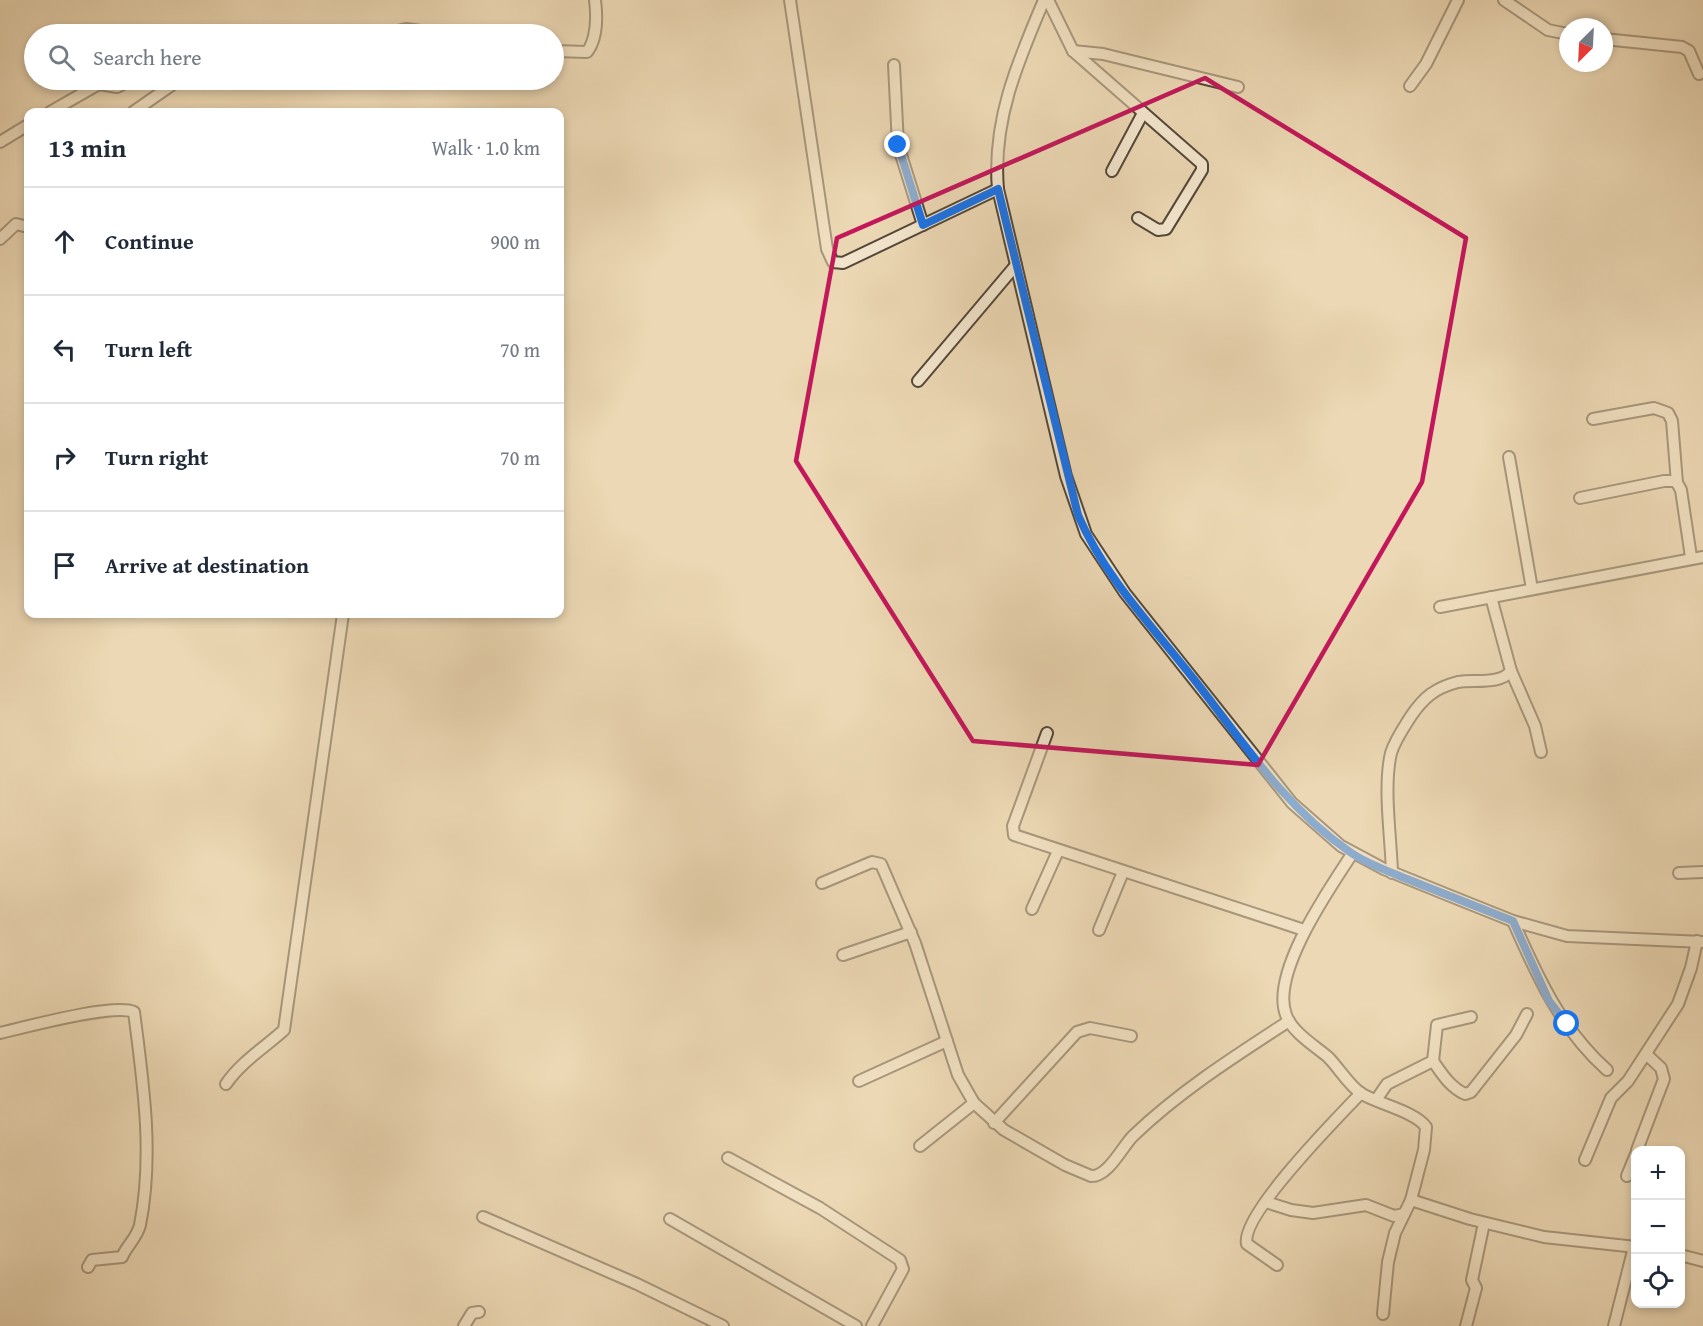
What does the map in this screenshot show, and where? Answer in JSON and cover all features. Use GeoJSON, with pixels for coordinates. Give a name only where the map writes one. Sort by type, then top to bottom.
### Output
{"type":"FeatureCollection","features":[{"type":"Feature","properties":{"kind":"street"},"geometry":{"type":"LineString","coordinates":[[564,51],[587,52],[592,45],[596,23],[595,0]]}},
{"type":"Feature","properties":{"kind":"street"},"geometry":{"type":"LineString","coordinates":[[790,0],[830,258],[838,264],[843,263],[998,189]]}},
{"type":"Feature","properties":{"kind":"street"},"geometry":{"type":"LineString","coordinates":[[1046,0],[1072,51],[1198,160],[1202,170],[1164,230],[1158,230],[1138,218]]}},
{"type":"Feature","properties":{"kind":"street"},"geometry":{"type":"LineString","coordinates":[[1046,0],[1008,89],[1001,115],[996,152],[998,189],[1071,495],[1091,542],[1154,630],[1285,795],[1318,828],[1352,854],[1392,873],[1513,921],[1567,936],[1701,939],[1683,994],[1628,1081],[1611,1098],[1585,1160]]}},
{"type":"Feature","properties":{"kind":"street"},"geometry":{"type":"LineString","coordinates":[[1410,86],[1426,64],[1458,0]]}},
{"type":"Feature","properties":{"kind":"street"},"geometry":{"type":"LineString","coordinates":[[1504,0],[1548,30],[1559,32]]}},
{"type":"Feature","properties":{"kind":"street"},"geometry":{"type":"LineString","coordinates":[[1613,40],[1682,46],[1689,51],[1699,74]]}},
{"type":"Feature","properties":{"kind":"street"},"geometry":{"type":"LineString","coordinates":[[1072,51],[1103,54],[1238,87]]}},
{"type":"Feature","properties":{"kind":"street"},"geometry":{"type":"LineString","coordinates":[[894,65],[898,145],[923,225]]}},
{"type":"Feature","properties":{"kind":"street"},"geometry":{"type":"LineString","coordinates":[[57,108],[88,90]]}},
{"type":"Feature","properties":{"kind":"street"},"geometry":{"type":"LineString","coordinates":[[139,108],[165,90]]}},
{"type":"Feature","properties":{"kind":"street"},"geometry":{"type":"LineString","coordinates":[[1112,171],[1143,113]]}},
{"type":"Feature","properties":{"kind":"street"},"geometry":{"type":"LineString","coordinates":[[0,142],[24,127]]}},
{"type":"Feature","properties":{"kind":"street"},"geometry":{"type":"LineString","coordinates":[[0,239],[16,224],[24,226]]}},
{"type":"Feature","properties":{"kind":"street"},"geometry":{"type":"LineString","coordinates":[[918,381],[1016,265]]}},
{"type":"Feature","properties":{"kind":"street"},"geometry":{"type":"LineString","coordinates":[[1593,419],[1654,408],[1668,413],[1672,421],[1677,483],[1681,490],[1691,557]]}},
{"type":"Feature","properties":{"kind":"street"},"geometry":{"type":"LineString","coordinates":[[1509,457],[1532,589]]}},
{"type":"Feature","properties":{"kind":"street"},"geometry":{"type":"LineString","coordinates":[[1580,498],[1664,481],[1673,480],[1677,483]]}},
{"type":"Feature","properties":{"kind":"street"},"geometry":{"type":"LineString","coordinates":[[1440,607],[1672,564],[1691,557],[1703,557]]}},
{"type":"Feature","properties":{"kind":"street"},"geometry":{"type":"LineString","coordinates":[[1491,597],[1511,671],[1535,726],[1541,752]]}},
{"type":"Feature","properties":{"kind":"street"},"geometry":{"type":"LineString","coordinates":[[226,1084],[237,1068],[260,1053],[284,1030],[343,618]]}},
{"type":"Feature","properties":{"kind":"street"},"geometry":{"type":"LineString","coordinates":[[1392,873],[1389,777],[1391,752],[1404,726],[1428,694],[1460,682],[1495,679],[1511,671]]}},
{"type":"Feature","properties":{"kind":"street"},"geometry":{"type":"LineString","coordinates":[[1047,733],[1013,833],[1016,837],[1304,930]]}},
{"type":"Feature","properties":{"kind":"street"},"geometry":{"type":"LineString","coordinates":[[1032,909],[1058,851]]}},
{"type":"Feature","properties":{"kind":"street"},"geometry":{"type":"LineString","coordinates":[[1352,854],[1304,930],[1292,961],[1284,1005],[1289,1021],[1330,1059],[1361,1093],[1417,1118],[1426,1127],[1426,1140],[1411,1200],[1395,1233],[1388,1262],[1383,1314]]}},
{"type":"Feature","properties":{"kind":"street"},"geometry":{"type":"LineString","coordinates":[[822,883],[872,862],[879,862],[911,932],[958,1075],[974,1103],[994,1123],[1083,1174],[1098,1175],[1136,1133],[1192,1086],[1289,1021]]}},
{"type":"Feature","properties":{"kind":"street"},"geometry":{"type":"LineString","coordinates":[[1099,930],[1123,872]]}},
{"type":"Feature","properties":{"kind":"street"},"geometry":{"type":"LineString","coordinates":[[1679,873],[1703,872]]}},
{"type":"Feature","properties":{"kind":"street"},"geometry":{"type":"LineString","coordinates":[[1513,921],[1549,1001],[1587,1052],[1607,1070]]}},
{"type":"Feature","properties":{"kind":"street"},"geometry":{"type":"LineString","coordinates":[[843,955],[911,932]]}},
{"type":"Feature","properties":{"kind":"street"},"geometry":{"type":"LineString","coordinates":[[0,1033],[109,1011],[134,1012],[146,1112],[147,1155],[139,1226],[133,1242],[127,1246],[122,1257],[92,1260],[88,1268]]}},
{"type":"Feature","properties":{"kind":"street"},"geometry":{"type":"LineString","coordinates":[[1471,1017],[1437,1025],[1433,1061],[1448,1082],[1465,1094],[1472,1092],[1516,1035],[1527,1014]]}},
{"type":"Feature","properties":{"kind":"street"},"geometry":{"type":"LineString","coordinates":[[994,1123],[1077,1032],[1090,1028],[1131,1036]]}},
{"type":"Feature","properties":{"kind":"street"},"geometry":{"type":"LineString","coordinates":[[859,1081],[947,1041]]}},
{"type":"Feature","properties":{"kind":"street"},"geometry":{"type":"LineString","coordinates":[[1638,1146],[1664,1079],[1661,1068],[1646,1054]]}},
{"type":"Feature","properties":{"kind":"street"},"geometry":{"type":"LineString","coordinates":[[1376,1100],[1388,1084],[1433,1061]]}},
{"type":"Feature","properties":{"kind":"street"},"geometry":{"type":"LineString","coordinates":[[1277,1264],[1251,1247],[1245,1240],[1246,1232],[1266,1202],[1323,1131],[1361,1093]]}},
{"type":"Feature","properties":{"kind":"street"},"geometry":{"type":"LineString","coordinates":[[920,1146],[974,1103]]}},
{"type":"Feature","properties":{"kind":"street"},"geometry":{"type":"LineString","coordinates":[[728,1158],[820,1208],[900,1260],[903,1269],[872,1326]]}},
{"type":"Feature","properties":{"kind":"street"},"geometry":{"type":"LineString","coordinates":[[1627,1176],[1631,1165]]}},
{"type":"Feature","properties":{"kind":"street"},"geometry":{"type":"LineString","coordinates":[[1411,1200],[1484,1223],[1544,1236],[1631,1247]]}},
{"type":"Feature","properties":{"kind":"street"},"geometry":{"type":"LineString","coordinates":[[1266,1202],[1291,1210],[1313,1213],[1366,1205],[1394,1216],[1404,1214]]}},
{"type":"Feature","properties":{"kind":"street"},"geometry":{"type":"LineString","coordinates":[[483,1217],[637,1284],[709,1317],[723,1326]]}},
{"type":"Feature","properties":{"kind":"street"},"geometry":{"type":"LineString","coordinates":[[670,1220],[856,1326]]}},
{"type":"Feature","properties":{"kind":"street"},"geometry":{"type":"LineString","coordinates":[[1466,1326],[1476,1288],[1472,1280],[1484,1223]]}},
{"type":"Feature","properties":{"kind":"street"},"geometry":{"type":"LineString","coordinates":[[1614,1326],[1633,1254]]}},
{"type":"Feature","properties":{"kind":"street"},"geometry":{"type":"LineString","coordinates":[[1685,1256],[1703,1261]]}},
{"type":"Feature","properties":{"kind":"street"},"geometry":{"type":"LineString","coordinates":[[464,1326],[472,1313],[479,1312]]}},
{"type":"Feature","properties":{"kind":"highlighted area"},"geometry":{"type":"Polygon","coordinates":[[[1205,78],[1466,238],[1422,482],[1258,765],[973,741],[796,461],[837,238],[1205,78]]]}},
{"type":"Feature","properties":{"kind":"route"},"geometry":{"type":"LineString","coordinates":[[898,145],[906,177],[923,225],[998,189],[1003,218],[1066,476],[1078,515],[1096,551],[1125,593],[1236,736],[1292,803],[1318,828],[1352,854],[1513,921],[1549,1001],[1567,1024]]}}]}
